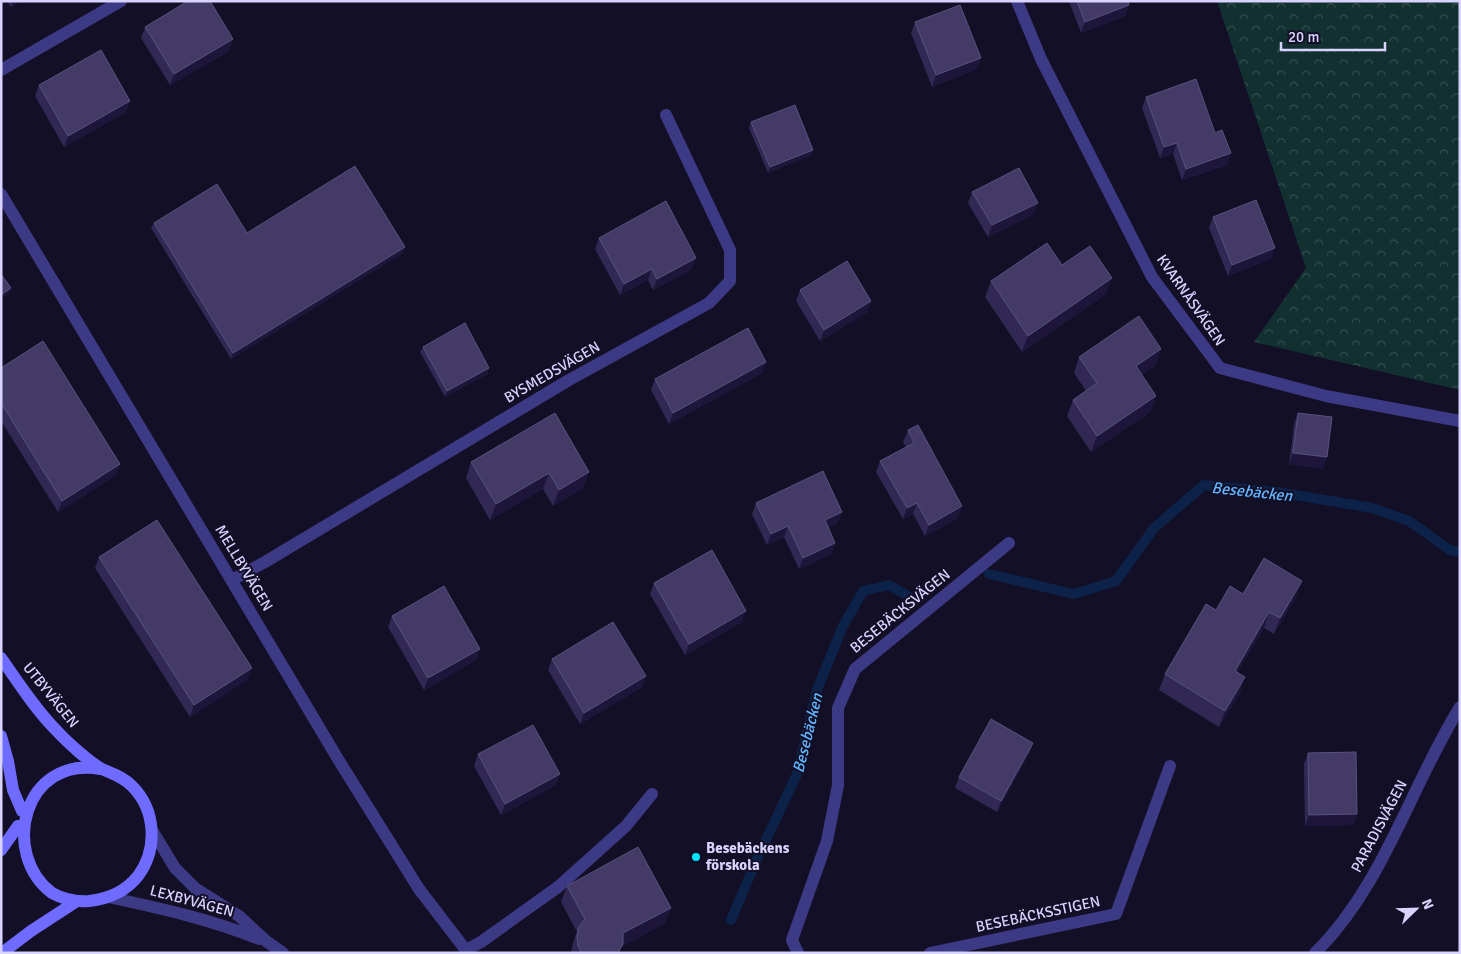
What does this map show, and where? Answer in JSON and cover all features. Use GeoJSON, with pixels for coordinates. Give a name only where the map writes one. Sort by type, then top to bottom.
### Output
{"type":"FeatureCollection","features":[{"type":"Feature","properties":{"kind":"main road","name":"UTBYVÄGEN"},"geometry":{"type":"LineString","coordinates":[[1,658],[36,707],[56,730],[101,769]]}},
{"type":"Feature","properties":{"kind":"main road"},"geometry":{"type":"LineString","coordinates":[[1,736],[13,790],[22,810]]}},
{"type":"Feature","properties":{"kind":"main road"},"geometry":{"type":"LineString","coordinates":[[72,768],[101,769],[117,775],[142,798],[149,813],[152,830],[149,856],[141,871],[123,890],[108,898],[93,901],[67,899],[52,892],[40,883],[26,867],[19,847],[18,826],[22,810],[31,793],[54,774],[72,768]]}},
{"type":"Feature","properties":{"kind":"main road"},"geometry":{"type":"LineString","coordinates":[[1,850],[18,826]]}},
{"type":"Feature","properties":{"kind":"main road"},"geometry":{"type":"LineString","coordinates":[[2,953],[31,931],[77,901]]}},
{"type":"Feature","properties":{"kind":"street"},"geometry":{"type":"LineString","coordinates":[[1,70],[121,1]]}},
{"type":"Feature","properties":{"kind":"street","name":"KVARNÅSVÄGEN"},"geometry":{"type":"LineString","coordinates":[[1017,1],[1042,59],[1152,277],[1220,368],[1326,396],[1460,421]]}},
{"type":"Feature","properties":{"kind":"street","name":"BYSMEDSVÄGEN"},"geometry":{"type":"LineString","coordinates":[[232,580],[569,380],[709,303],[730,281],[730,250],[666,115]]}},
{"type":"Feature","properties":{"kind":"street","name":"MELLBYVÄGEN"},"geometry":{"type":"LineString","coordinates":[[1,194],[341,764],[419,888],[467,951]]}},
{"type":"Feature","properties":{"kind":"street","name":"BESEBÄCKSVÄGEN"},"geometry":{"type":"LineString","coordinates":[[798,953],[792,940],[827,841],[838,785],[838,708],[855,669],[1009,543]]}},
{"type":"Feature","properties":{"kind":"street","name":"PARADISVÄGEN"},"geometry":{"type":"LineString","coordinates":[[1315,953],[1330,938],[1358,900],[1396,832],[1447,728],[1460,706]]}},
{"type":"Feature","properties":{"kind":"street","name":"BESEBÄCKSSTIGEN"},"geometry":{"type":"LineString","coordinates":[[930,953],[1116,914],[1170,766]]}},
{"type":"Feature","properties":{"kind":"street"},"geometry":{"type":"LineString","coordinates":[[467,951],[558,887],[626,826],[652,794]]}},
{"type":"Feature","properties":{"kind":"street","name":"LEXBYVÄGEN"},"geometry":{"type":"LineString","coordinates":[[152,830],[175,868],[195,888],[239,916],[266,941],[283,953]]}},
{"type":"Feature","properties":{"kind":"street","name":"LEXBYVÄGEN"},"geometry":{"type":"LineString","coordinates":[[108,898],[205,920],[266,941]]}},
{"type":"Feature","properties":{"kind":"green space"},"geometry":{"type":"Polygon","coordinates":[[[1217,1],[1460,1],[1460,390],[1254,342],[1306,268],[1217,1]]]}},
{"type":"Feature","properties":{"kind":"building"},"geometry":{"type":"Polygon","coordinates":[[[188,1],[210,1],[233,39],[174,74],[145,27],[188,1]]]}},
{"type":"Feature","properties":{"kind":"building"},"geometry":{"type":"Polygon","coordinates":[[[1077,1],[1128,1],[1129,5],[1085,22],[1077,1]]]}},
{"type":"Feature","properties":{"kind":"building"},"geometry":{"type":"Polygon","coordinates":[[[960,5],[981,58],[936,75],[915,22],[960,5]]]}},
{"type":"Feature","properties":{"kind":"building"},"geometry":{"type":"Polygon","coordinates":[[[101,50],[130,101],[68,136],[39,85],[101,50]]]}},
{"type":"Feature","properties":{"kind":"building"},"geometry":{"type":"Polygon","coordinates":[[[1196,79],[1215,133],[1222,130],[1231,153],[1186,169],[1177,143],[1164,147],[1146,97],[1196,79]]]}},
{"type":"Feature","properties":{"kind":"building"},"geometry":{"type":"Polygon","coordinates":[[[795,105],[813,150],[770,167],[751,122],[795,105]]]}},
{"type":"Feature","properties":{"kind":"building"},"geometry":{"type":"Polygon","coordinates":[[[355,166],[405,247],[233,353],[154,223],[217,184],[247,233],[355,166]]]}},
{"type":"Feature","properties":{"kind":"building"},"geometry":{"type":"Polygon","coordinates":[[[1019,168],[1038,203],[992,225],[972,192],[1019,168]]]}},
{"type":"Feature","properties":{"kind":"building"},"geometry":{"type":"Polygon","coordinates":[[[1256,200],[1275,248],[1232,265],[1213,217],[1256,200]]]}},
{"type":"Feature","properties":{"kind":"building"},"geometry":{"type":"Polygon","coordinates":[[[666,201],[696,258],[657,279],[652,269],[624,284],[599,238],[666,201]]]}},
{"type":"Feature","properties":{"kind":"building"},"geometry":{"type":"Polygon","coordinates":[[[1047,243],[1062,265],[1090,246],[1112,278],[1028,336],[991,281],[1047,243]]]}},
{"type":"Feature","properties":{"kind":"building"},"geometry":{"type":"Polygon","coordinates":[[[847,261],[871,301],[824,330],[800,290],[847,261]]]}},
{"type":"Feature","properties":{"kind":"building"},"geometry":{"type":"Polygon","coordinates":[[[1,274],[11,288],[1,295],[1,274]]]}},
{"type":"Feature","properties":{"kind":"building"},"geometry":{"type":"Polygon","coordinates":[[[1139,316],[1161,349],[1136,366],[1156,396],[1097,436],[1073,400],[1097,383],[1079,357],[1139,316]]]}},
{"type":"Feature","properties":{"kind":"building"},"geometry":{"type":"Polygon","coordinates":[[[465,323],[489,368],[447,391],[423,347],[465,323]]]}},
{"type":"Feature","properties":{"kind":"building"},"geometry":{"type":"Polygon","coordinates":[[[748,328],[766,362],[673,413],[655,379],[748,328]]]}},
{"type":"Feature","properties":{"kind":"building"},"geometry":{"type":"Polygon","coordinates":[[[43,341],[120,464],[62,501],[1,403],[1,368],[43,341]]]}},
{"type":"Feature","properties":{"kind":"building"},"geometry":{"type":"Polygon","coordinates":[[[555,413],[589,472],[559,490],[549,473],[496,504],[471,462],[555,413]]]}},
{"type":"Feature","properties":{"kind":"building"},"geometry":{"type":"Polygon","coordinates":[[[1298,413],[1332,417],[1327,457],[1293,453],[1298,413]]]}},
{"type":"Feature","properties":{"kind":"building"},"geometry":{"type":"Polygon","coordinates":[[[918,425],[962,506],[929,525],[917,503],[907,508],[880,461],[914,443],[908,430],[918,425]]]}},
{"type":"Feature","properties":{"kind":"building"},"geometry":{"type":"Polygon","coordinates":[[[823,471],[842,512],[825,520],[835,543],[803,558],[788,526],[771,534],[756,503],[823,471]]]}},
{"type":"Feature","properties":{"kind":"building"},"geometry":{"type":"Polygon","coordinates":[[[157,520],[252,668],[194,705],[99,557],[157,520]]]}},
{"type":"Feature","properties":{"kind":"building"},"geometry":{"type":"Polygon","coordinates":[[[712,550],[746,611],[689,644],[654,583],[712,550]]]}},
{"type":"Feature","properties":{"kind":"building"},"geometry":{"type":"Polygon","coordinates":[[[1264,558],[1302,581],[1280,618],[1269,612],[1235,671],[1245,677],[1225,711],[1165,674],[1206,604],[1216,610],[1230,586],[1243,594],[1264,558]]]}},
{"type":"Feature","properties":{"kind":"building"},"geometry":{"type":"Polygon","coordinates":[[[444,586],[480,649],[428,678],[392,616],[444,586]]]}},
{"type":"Feature","properties":{"kind":"building"},"geometry":{"type":"Polygon","coordinates":[[[613,622],[646,676],[584,713],[552,659],[613,622]]]}},
{"type":"Feature","properties":{"kind":"building"},"geometry":{"type":"Polygon","coordinates":[[[991,719],[1033,743],[1001,801],[959,777],[991,719]]]}},
{"type":"Feature","properties":{"kind":"building"},"geometry":{"type":"Polygon","coordinates":[[[533,725],[560,774],[505,804],[478,754],[533,725]]]}},
{"type":"Feature","properties":{"kind":"building"},"geometry":{"type":"Polygon","coordinates":[[[1356,752],[1357,814],[1309,815],[1308,753],[1356,752]]]}},
{"type":"Feature","properties":{"kind":"building"},"geometry":{"type":"Polygon","coordinates":[[[638,847],[671,908],[623,933],[623,944],[618,953],[582,953],[578,946],[577,936],[579,927],[585,919],[567,886],[638,847]]]}},
{"type":"Feature","properties":{"kind":"waterway","name":"Besebäcken"},"geometry":{"type":"LineString","coordinates":[[989,574],[1074,594],[1116,581],[1154,528],[1204,485],[1277,492],[1372,508],[1409,521],[1450,550],[1460,552]]}},
{"type":"Feature","properties":{"kind":"waterway","name":"Besebäcken"},"geometry":{"type":"LineString","coordinates":[[731,920],[797,774],[817,690],[843,626],[863,591],[889,585],[910,597]]}},
{"type":"Feature","properties":{"kind":"place","name":"Besebäckens förskola"},"geometry":{"type":"Point","coordinates":[696,857]}}]}
